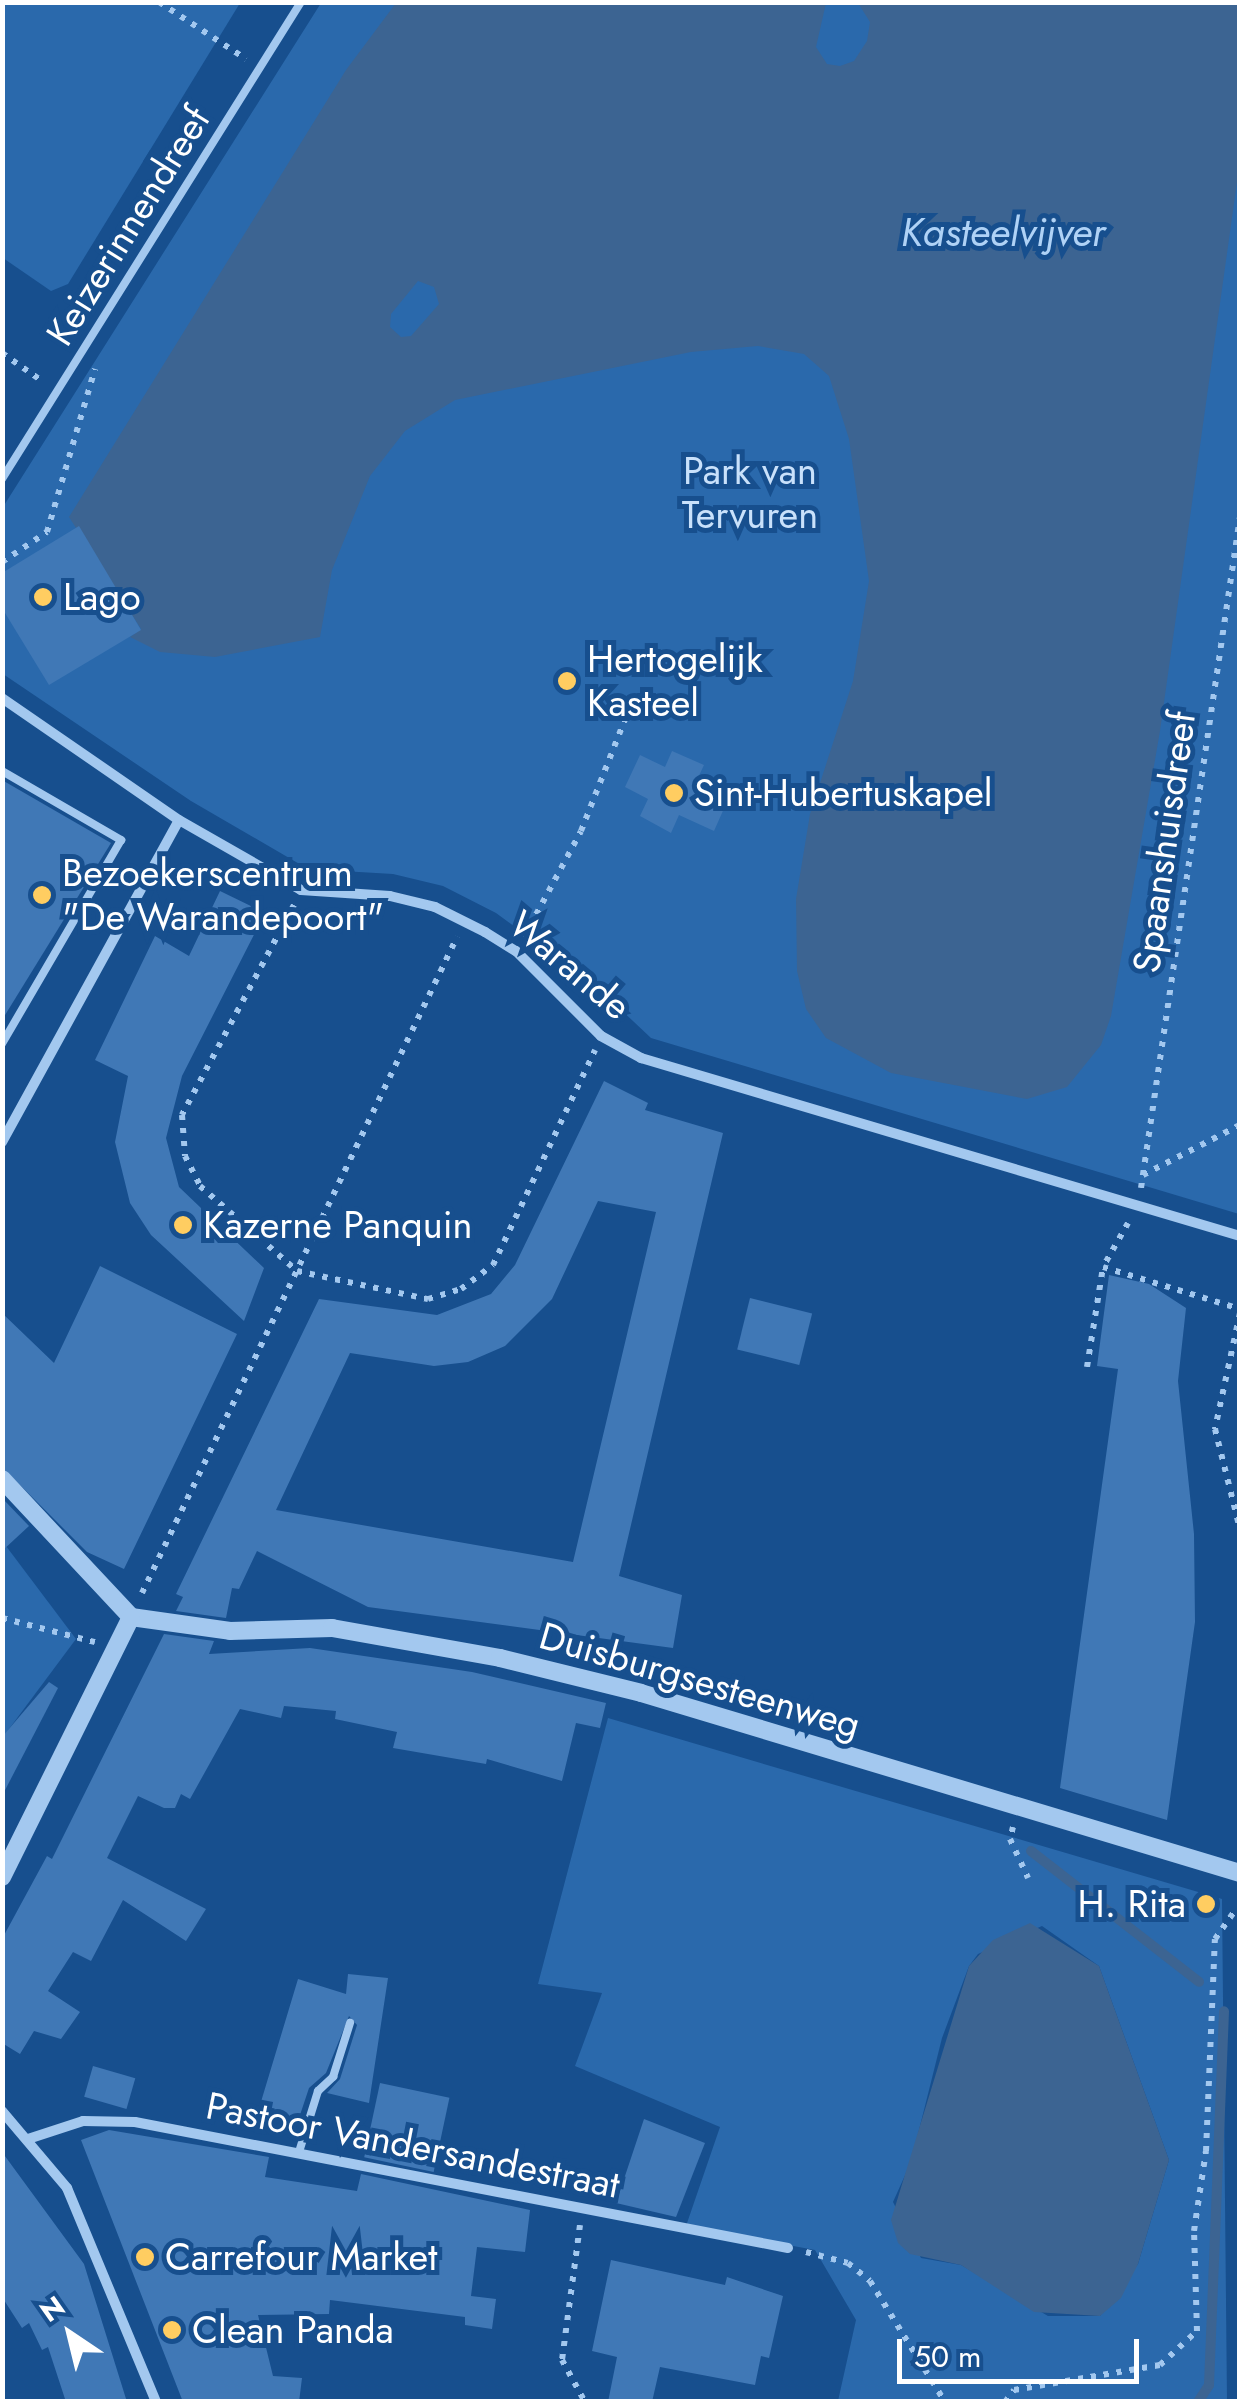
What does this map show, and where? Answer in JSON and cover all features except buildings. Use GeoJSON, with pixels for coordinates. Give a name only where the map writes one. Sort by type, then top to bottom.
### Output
{"type":"FeatureCollection","features":[{"type":"Feature","properties":{"kind":"street","name":"Warande"},"geometry":{"type":"LineString","coordinates":[[2,698],[180,820],[301,890],[390,896],[465,922],[516,951],[602,1036],[640,1058],[1240,1236]]}},
{"type":"Feature","properties":{"kind":"street"},"geometry":{"type":"LineString","coordinates":[[2,1142],[180,820]]}},
{"type":"Feature","properties":{"kind":"street"},"geometry":{"type":"LineString","coordinates":[[2,1479],[130,1617],[2,1877]]}},
{"type":"Feature","properties":{"kind":"street","name":"Duisburgsesteenweg"},"geometry":{"type":"LineString","coordinates":[[130,1617],[230,1631],[332,1628],[500,1658],[640,1693],[1240,1873]]}},
{"type":"Feature","properties":{"kind":"street"},"geometry":{"type":"LineString","coordinates":[[2,2112],[66,2188],[156,2402]]}},
{"type":"Feature","properties":{"kind":"street","name":"Pastoor Vandersandestraat"},"geometry":{"type":"LineString","coordinates":[[28,2139],[83,2121],[136,2122],[788,2248]]}},
{"type":"Feature","properties":{"kind":"lane","name":"Keizerinnendreef"},"geometry":{"type":"LineString","coordinates":[[2,479],[301,2]]}},
{"type":"Feature","properties":{"kind":"lane"},"geometry":{"type":"LineString","coordinates":[[2,771],[122,840],[2,1044]]}},
{"type":"Feature","properties":{"kind":"lane"},"geometry":{"type":"LineString","coordinates":[[300,2152],[318,2091],[333,2077],[350,2024]]}},
{"type":"Feature","properties":{"kind":"path"},"geometry":{"type":"LineString","coordinates":[[159,2],[259,68]]}},
{"type":"Feature","properties":{"kind":"path"},"geometry":{"type":"LineString","coordinates":[[2,353],[57,391]]}},
{"type":"Feature","properties":{"kind":"path"},"geometry":{"type":"LineString","coordinates":[[2,562],[47,532],[97,362]]}},
{"type":"Feature","properties":{"kind":"path","name":"Spaanshuisdreef"},"geometry":{"type":"LineString","coordinates":[[1240,517],[1143,1175],[1240,1125]]}},
{"type":"Feature","properties":{"kind":"path"},"geometry":{"type":"LineString","coordinates":[[516,951],[581,831],[629,709]]}},
{"type":"Feature","properties":{"kind":"path"},"geometry":{"type":"LineString","coordinates":[[301,890],[182,1115],[184,1156],[200,1186],[296,1271],[428,1298],[461,1289],[493,1265],[602,1036]]}},
{"type":"Feature","properties":{"kind":"path"},"geometry":{"type":"LineString","coordinates":[[130,1617],[465,922]]}},
{"type":"Feature","properties":{"kind":"path"},"geometry":{"type":"LineString","coordinates":[[1088,1368],[1103,1267],[1138,1206]]}},
{"type":"Feature","properties":{"kind":"path"},"geometry":{"type":"LineString","coordinates":[[1103,1267],[1240,1311],[1215,1429],[1240,1529]]}},
{"type":"Feature","properties":{"kind":"path"},"geometry":{"type":"LineString","coordinates":[[2,1618],[115,1648]]}},
{"type":"Feature","properties":{"kind":"path"},"geometry":{"type":"LineString","coordinates":[[1020,1807],[1010,1839],[1028,1878]]}},
{"type":"Feature","properties":{"kind":"path"},"geometry":{"type":"LineString","coordinates":[[1005,2402],[1014,2390],[1160,2365],[1197,2331],[1194,2231],[1206,2150],[1215,1939],[1234,1912]]}},
{"type":"Feature","properties":{"kind":"path"},"geometry":{"type":"LineString","coordinates":[[582,2208],[562,2360],[585,2402]]}},
{"type":"Feature","properties":{"kind":"path"},"geometry":{"type":"LineString","coordinates":[[788,2248],[835,2258],[870,2281],[945,2402]]}},
{"type":"Feature","properties":{"kind":"green space"},"geometry":{"type":"Polygon","coordinates":[[[3,2],[240,3],[68,284],[51,291],[3,258],[3,2]]]}},
{"type":"Feature","properties":{"kind":"green space","name":"Park van Tervuren"},"geometry":{"type":"Polygon","coordinates":[[[321,3],[1239,3],[1239,1214],[651,1038],[599,989],[496,913],[443,886],[393,874],[308,869],[191,801],[3,674],[3,507],[321,3]]]}},
{"type":"Feature","properties":{"kind":"green space"},"geometry":{"type":"Polygon","coordinates":[[[3,1542],[76,1639],[3,1737],[3,1542]]]}},
{"type":"Feature","properties":{"kind":"green space"},"geometry":{"type":"Polygon","coordinates":[[[608,1718],[1222,1899],[1227,2401],[838,2401],[856,2320],[815,2250],[686,2226],[720,2127],[575,2066],[602,1993],[538,1984],[608,1718]],[[1042,1926],[978,1954],[969,1966],[942,2038],[911,2162],[893,2202],[921,2258],[961,2265],[1048,2316],[1100,2316],[1138,2264],[1169,2160],[1099,1966],[1042,1926]]]}},
{"type":"Feature","properties":{"kind":"water","name":"Kasteelvijver"},"geometry":{"type":"Polygon","coordinates":[[[396,3],[826,3],[816,47],[827,64],[840,66],[854,61],[867,41],[870,22],[858,3],[1239,3],[1239,168],[1160,731],[1111,1016],[1101,1045],[1067,1087],[1027,1099],[891,1073],[826,1038],[806,1009],[797,971],[796,899],[810,814],[853,681],[869,581],[849,439],[829,376],[804,354],[758,346],[691,352],[455,400],[405,431],[370,476],[332,570],[320,637],[215,657],[160,652],[130,637],[141,629],[69,517],[346,70],[396,3]],[[418,281],[391,314],[390,327],[401,337],[411,336],[439,304],[434,287],[418,281]]]}},
{"type":"Feature","properties":{"kind":"water"},"geometry":{"type":"Polygon","coordinates":[[[1030,1923],[1099,1966],[1169,2160],[1138,2264],[1121,2298],[1100,2316],[1034,2312],[961,2265],[910,2254],[898,2243],[891,2220],[969,1966],[993,1940],[1030,1923]]]}},
{"type":"Feature","properties":{"kind":"waterway"},"geometry":{"type":"LineString","coordinates":[[1031,1851],[1199,1982]]}},
{"type":"Feature","properties":{"kind":"waterway"},"geometry":{"type":"LineString","coordinates":[[1198,2402],[1209,2385],[1224,2011]]}},
{"type":"Feature","properties":{"kind":"place","name":"Lago"},"geometry":{"type":"Point","coordinates":[43,597]}},
{"type":"Feature","properties":{"kind":"place","name":"Hertogelijk Kasteel"},"geometry":{"type":"Point","coordinates":[567,681]}},
{"type":"Feature","properties":{"kind":"place","name":"Sint-Hubertuskapel"},"geometry":{"type":"Point","coordinates":[674,793]}},
{"type":"Feature","properties":{"kind":"place","name":"Bezoekerscentrum \"De Warandepoort\""},"geometry":{"type":"Point","coordinates":[42,895]}},
{"type":"Feature","properties":{"kind":"place","name":"Kazerne Panquin"},"geometry":{"type":"Point","coordinates":[183,1225]}},
{"type":"Feature","properties":{"kind":"place","name":"H. Rita"},"geometry":{"type":"Point","coordinates":[1206,1904]}},
{"type":"Feature","properties":{"kind":"place","name":"Carrefour Market"},"geometry":{"type":"Point","coordinates":[145,2257]}},
{"type":"Feature","properties":{"kind":"place","name":"Clean Panda"},"geometry":{"type":"Point","coordinates":[172,2330]}}]}
